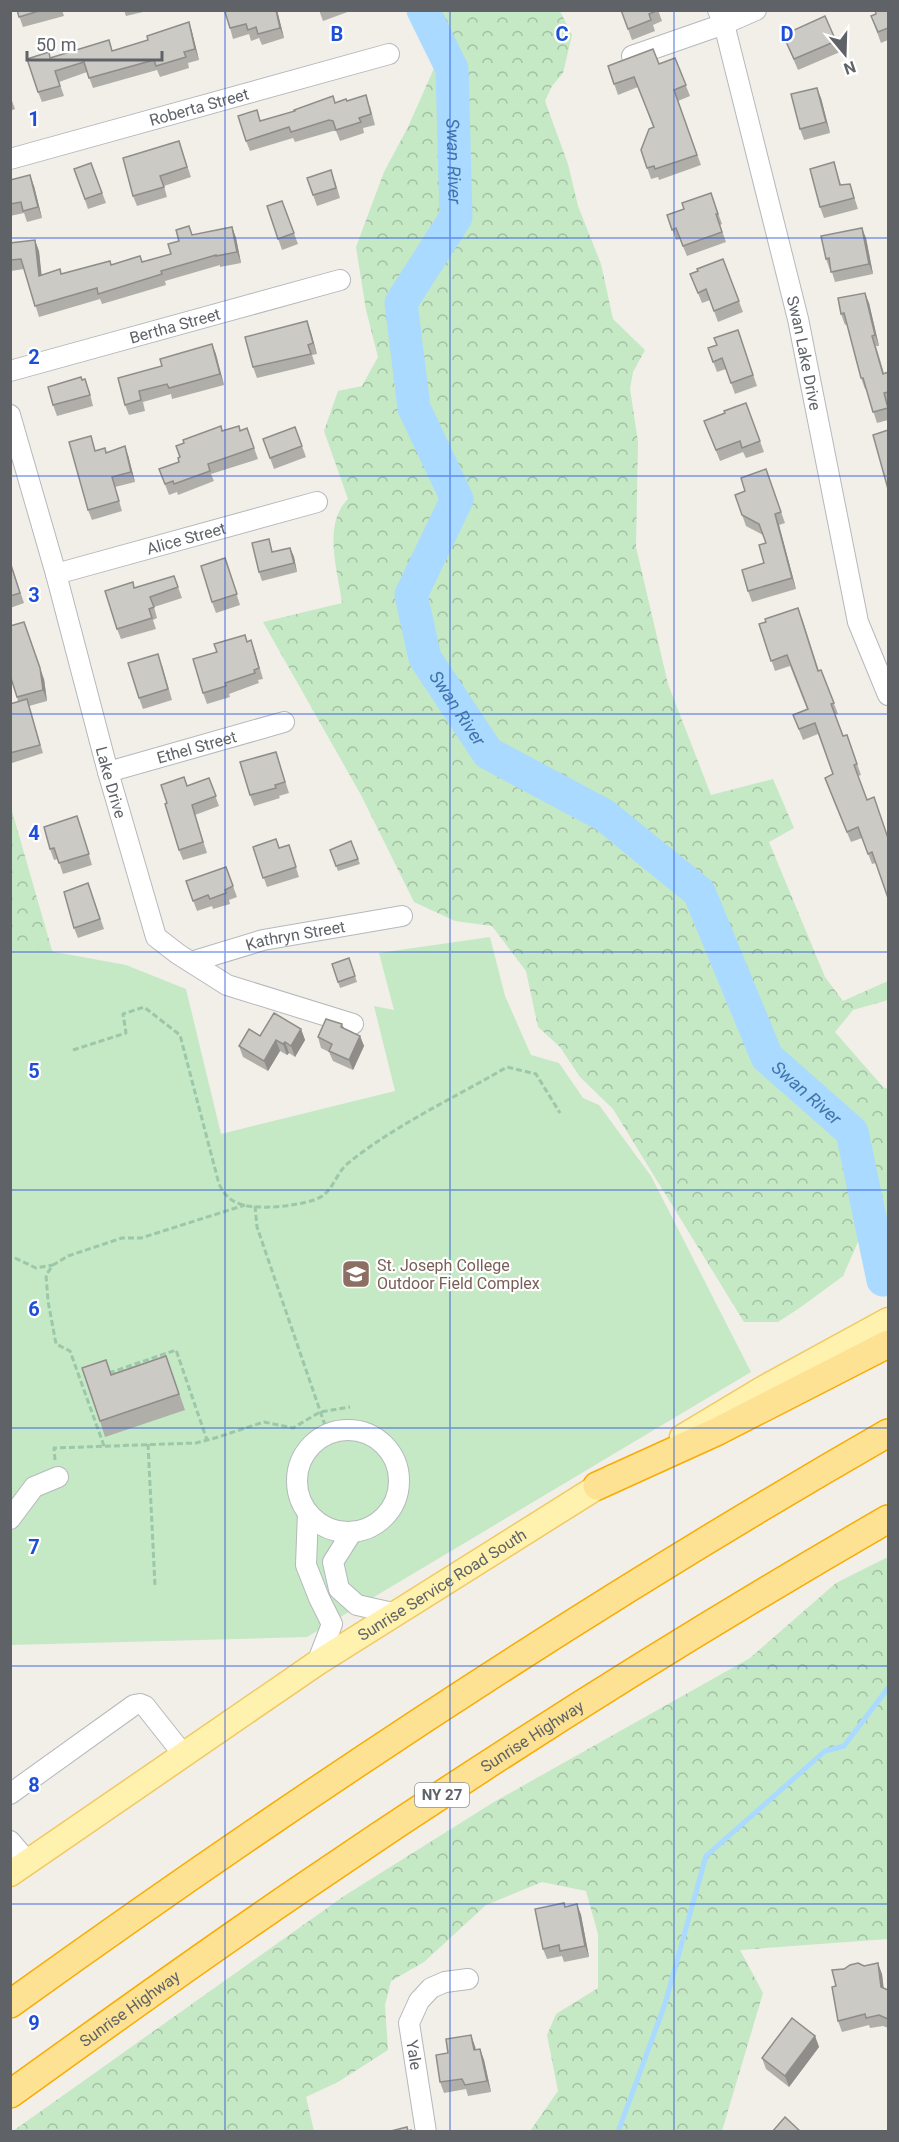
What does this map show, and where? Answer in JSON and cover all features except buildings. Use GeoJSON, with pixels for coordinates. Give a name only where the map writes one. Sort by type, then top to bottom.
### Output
{"type":"FeatureCollection","features":[{"type":"Feature","properties":{"kind":"highway"},"geometry":{"type":"LineString","coordinates":[[597,1486],[718,1431],[888,1344]]}},
{"type":"Feature","properties":{"kind":"highway"},"geometry":{"type":"LineString","coordinates":[[10,2004],[261,1826],[479,1682],[647,1576],[888,1433]]}},
{"type":"Feature","properties":{"kind":"highway","name":"Sunrise Highway"},"geometry":{"type":"LineString","coordinates":[[10,2094],[220,1944],[417,1811],[648,1663],[888,1519]]}},
{"type":"Feature","properties":{"kind":"main road","name":"Sunrise Service Road South"},"geometry":{"type":"LineString","coordinates":[[19,1868],[183,1754],[393,1613],[597,1486],[762,1389],[888,1320]]}},
{"type":"Feature","properties":{"kind":"street"},"geometry":{"type":"LineString","coordinates":[[632,56],[721,17],[756,10]]}},
{"type":"Feature","properties":{"kind":"street","name":"Swan Lake Drive"},"geometry":{"type":"LineString","coordinates":[[721,17],[798,319],[858,622],[888,695]]}},
{"type":"Feature","properties":{"kind":"street","name":"Roberta Street"},"geometry":{"type":"LineString","coordinates":[[10,159],[389,54]]}},
{"type":"Feature","properties":{"kind":"street","name":"Bertha Street"},"geometry":{"type":"LineString","coordinates":[[10,371],[340,280]]}},
{"type":"Feature","properties":{"kind":"street","name":"Lake Drive"},"geometry":{"type":"LineString","coordinates":[[10,415],[57,574],[108,772],[156,938],[227,985],[353,1024]]}},
{"type":"Feature","properties":{"kind":"street","name":"Alice Street"},"geometry":{"type":"LineString","coordinates":[[57,574],[317,502]]}},
{"type":"Feature","properties":{"kind":"street","name":"Ethel Street"},"geometry":{"type":"LineString","coordinates":[[108,772],[284,722]]}},
{"type":"Feature","properties":{"kind":"street","name":"Kathryn Street"},"geometry":{"type":"LineString","coordinates":[[191,962],[263,940],[402,916]]}},
{"type":"Feature","properties":{"kind":"street"},"geometry":{"type":"LineString","coordinates":[[349,1430],[366,1433],[381,1442],[393,1455],[399,1471],[399,1489],[393,1505],[383,1519],[368,1528],[352,1532],[336,1530],[320,1524],[308,1513],[300,1499],[297,1483],[299,1466],[306,1451],[317,1440],[328,1434],[349,1430]]}},
{"type":"Feature","properties":{"kind":"street"},"geometry":{"type":"LineString","coordinates":[[10,1519],[34,1487],[56,1471]]}},
{"type":"Feature","properties":{"kind":"street"},"geometry":{"type":"LineString","coordinates":[[308,1513],[306,1565],[332,1624],[317,1663]]}},
{"type":"Feature","properties":{"kind":"street"},"geometry":{"type":"LineString","coordinates":[[352,1532],[333,1562],[339,1589],[357,1605],[393,1613]]}},
{"type":"Feature","properties":{"kind":"street"},"geometry":{"type":"LineString","coordinates":[[10,1794],[134,1705],[145,1706],[183,1754]]}},
{"type":"Feature","properties":{"kind":"street"},"geometry":{"type":"LineString","coordinates":[[10,1841],[19,1868]]}},
{"type":"Feature","properties":{"kind":"street","name":"Yale"},"geometry":{"type":"LineString","coordinates":[[426,2132],[409,2023],[419,2001],[431,1988],[445,1982],[468,1979]]}},
{"type":"Feature","properties":{"kind":"path"},"geometry":{"type":"LineString","coordinates":[[73,1050],[126,1033],[123,1014],[144,1007],[180,1035],[219,1184],[225,1195],[238,1204],[268,1208],[315,1200],[329,1192],[343,1168],[359,1155],[445,1100],[462,1093],[507,1067],[536,1074],[560,1113]]}},
{"type":"Feature","properties":{"kind":"path"},"geometry":{"type":"LineString","coordinates":[[15,1258],[36,1268],[53,1265],[68,1256],[122,1238],[141,1238],[247,1205]]}},
{"type":"Feature","properties":{"kind":"path"},"geometry":{"type":"LineString","coordinates":[[255,1206],[257,1227],[328,1434]]}},
{"type":"Feature","properties":{"kind":"path"},"geometry":{"type":"LineString","coordinates":[[53,1265],[46,1275],[56,1344],[69,1351],[104,1446]]}},
{"type":"Feature","properties":{"kind":"path"},"geometry":{"type":"LineString","coordinates":[[102,1375],[176,1350],[207,1440]]}},
{"type":"Feature","properties":{"kind":"path"},"geometry":{"type":"LineString","coordinates":[[81,1382],[91,1378]]}},
{"type":"Feature","properties":{"kind":"path"},"geometry":{"type":"LineString","coordinates":[[56,1471],[54,1448],[196,1443],[264,1422],[293,1428],[320,1412],[350,1407]]}},
{"type":"Feature","properties":{"kind":"path"},"geometry":{"type":"LineString","coordinates":[[148,1444],[155,1586]]}},
{"type":"Feature","properties":{"kind":"green space"},"geometry":{"type":"Polygon","coordinates":[[[425,11],[560,11],[572,35],[563,73],[552,86],[545,101],[568,164],[578,206],[601,264],[613,319],[645,350],[633,372],[630,389],[638,442],[636,547],[668,684],[711,795],[773,779],[794,828],[769,842],[825,977],[843,1001],[888,981],[888,1000],[853,1010],[835,1032],[883,1087],[888,1089],[888,1234],[858,1242],[843,1276],[778,1322],[744,1322],[613,1109],[580,1077],[560,1047],[538,1027],[526,971],[492,926],[455,921],[414,902],[361,795],[263,622],[342,603],[335,563],[334,535],[340,510],[348,499],[324,431],[338,391],[362,386],[378,357],[366,310],[356,247],[384,172],[408,127],[435,66],[425,11]]]}},
{"type":"Feature","properties":{"kind":"green space"},"geometry":{"type":"Polygon","coordinates":[[[10,804],[53,954],[11,1003],[10,804]]]}},
{"type":"Feature","properties":{"kind":"green space","name":"St. Joseph College Outdoor Field Complex"},"geometry":{"type":"Polygon","coordinates":[[[490,937],[505,996],[531,1055],[559,1063],[583,1098],[599,1105],[651,1176],[751,1372],[307,1637],[11,1645],[11,944],[126,965],[186,989],[221,1134],[395,1091],[374,1006],[394,1010],[379,953],[490,937]]]}},
{"type":"Feature","properties":{"kind":"green space"},"geometry":{"type":"Polygon","coordinates":[[[888,1557],[888,1939],[740,1950],[763,1993],[722,2131],[530,2131],[558,2091],[547,2035],[556,2014],[598,1988],[598,1934],[586,1891],[542,1882],[486,1905],[424,1962],[391,1981],[385,2005],[388,2050],[338,2082],[306,2097],[314,2131],[13,2131],[344,1896],[494,1802],[750,1658],[836,1583],[888,1557]]]}},
{"type":"Feature","properties":{"kind":"waterway","name":"Swan River"},"geometry":{"type":"LineString","coordinates":[[423,10],[452,69],[456,217],[401,303],[414,408],[457,499],[411,595],[425,658],[488,753],[604,815],[699,892],[767,1057],[852,1132],[883,1280]]}},
{"type":"Feature","properties":{"kind":"waterway"},"geometry":{"type":"LineString","coordinates":[[618,2132],[665,2004],[706,1856],[825,1751],[844,1746],[888,1688]]}},
{"type":"Feature","properties":{"kind":"place","name":"St. Joseph College Outdoor Field Complex"},"geometry":{"type":"Point","coordinates":[356,1274]}}]}
